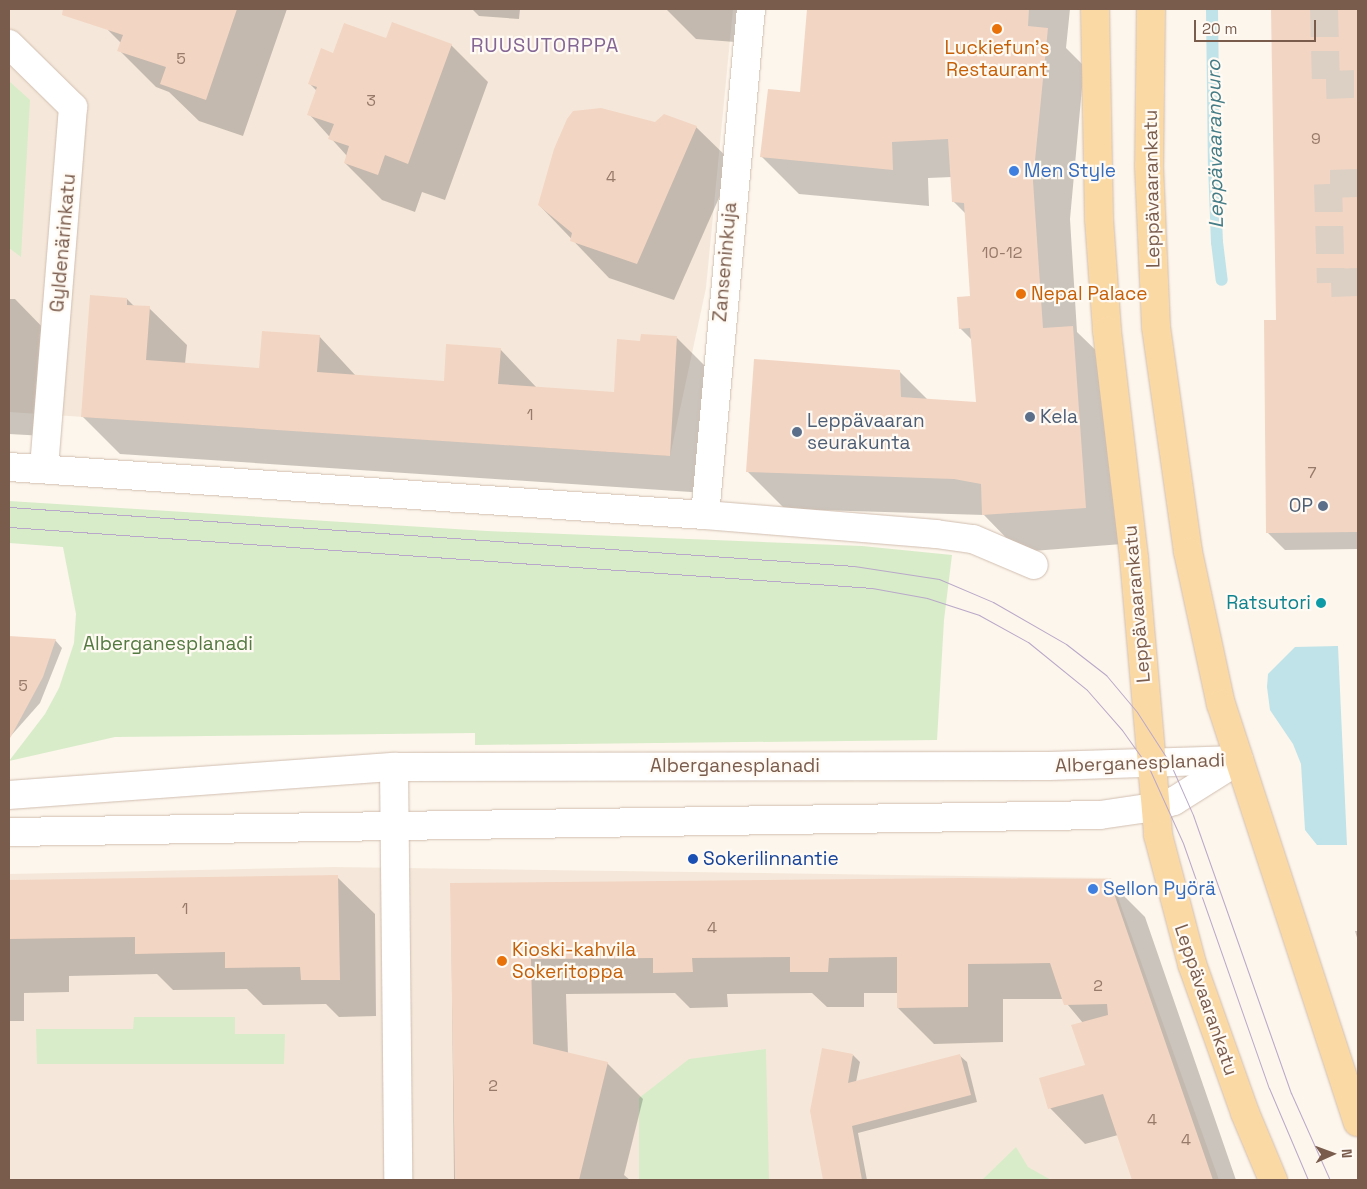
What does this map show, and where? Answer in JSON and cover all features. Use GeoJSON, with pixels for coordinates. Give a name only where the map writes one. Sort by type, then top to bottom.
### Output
{"type":"FeatureCollection","features":[{"type":"Feature","properties":{"kind":"main road","name":"Leppävaarankatu"},"geometry":{"type":"LineString","coordinates":[[1095,9],[1098,200],[1106,321],[1134,559],[1150,764],[1156,807],[1176,910],[1192,964],[1245,1113],[1273,1180]]}},
{"type":"Feature","properties":{"kind":"main road","name":"Leppävaarankatu"},"geometry":{"type":"LineString","coordinates":[[1151,9],[1149,166],[1156,327],[1188,552],[1207,647],[1239,760],[1358,1122]]}},
{"type":"Feature","properties":{"kind":"street","name":"Zanseninkuja"},"geometry":{"type":"LineString","coordinates":[[704,515],[751,9]]}},
{"type":"Feature","properties":{"kind":"street","name":"Gyldenärinkatu"},"geometry":{"type":"LineString","coordinates":[[9,44],[73,107],[44,469]]}},
{"type":"Feature","properties":{"kind":"street"},"geometry":{"type":"LineString","coordinates":[[9,467],[704,515],[973,539],[1034,564]]}},
{"type":"Feature","properties":{"kind":"street","name":"Alberganesplanadi"},"geometry":{"type":"LineString","coordinates":[[9,794],[394,767],[1150,764],[1239,760]]}},
{"type":"Feature","properties":{"kind":"street","name":"Alberganesplanadi"},"geometry":{"type":"LineString","coordinates":[[9,832],[1100,815],[1156,807],[1174,801],[1239,760]]}},
{"type":"Feature","properties":{"kind":"street"},"geometry":{"type":"LineString","coordinates":[[394,767],[398,1180]]}},
{"type":"Feature","properties":{"kind":"shaded area"},"geometry":{"type":"Polygon","coordinates":[[[9,9],[733,9],[706,288],[670,456],[9,412],[9,9]]]}},
{"type":"Feature","properties":{"kind":"shaded area"},"geometry":{"type":"Polygon","coordinates":[[[334,867],[1111,878],[1219,1180],[9,1180],[9,874],[334,867]]]}},
{"type":"Feature","properties":{"kind":"green space"},"geometry":{"type":"Polygon","coordinates":[[[9,81],[30,100],[21,257],[9,248],[9,81]]]}},
{"type":"Feature","properties":{"kind":"green space","name":"Alberganesplanadi"},"geometry":{"type":"Polygon","coordinates":[[[9,501],[487,531],[862,546],[952,555],[944,620],[937,740],[475,745],[475,733],[115,737],[9,761],[45,714],[59,688],[74,643],[76,614],[63,547],[9,543],[9,501]]]}},
{"type":"Feature","properties":{"kind":"green space"},"geometry":{"type":"Polygon","coordinates":[[[134,1017],[235,1017],[235,1034],[285,1034],[284,1064],[37,1064],[36,1029],[133,1029],[134,1017]]]}},
{"type":"Feature","properties":{"kind":"green space"},"geometry":{"type":"Polygon","coordinates":[[[766,1049],[769,1180],[639,1180],[639,1098],[689,1059],[766,1049]]]}},
{"type":"Feature","properties":{"kind":"green space"},"geometry":{"type":"Polygon","coordinates":[[[1016,1147],[1028,1167],[1051,1180],[982,1180],[1016,1147]]]}},
{"type":"Feature","properties":{"kind":"water"},"geometry":{"type":"Polygon","coordinates":[[[1338,646],[1347,845],[1317,845],[1305,830],[1301,764],[1293,744],[1270,710],[1267,687],[1268,674],[1295,647],[1338,646]]]}},
{"type":"Feature","properties":{"kind":"building"},"geometry":{"type":"Polygon","coordinates":[[[63,9],[237,9],[206,100],[160,84],[166,67],[117,51],[123,35],[62,15],[63,9]]]}},
{"type":"Feature","properties":{"kind":"building"},"geometry":{"type":"Polygon","coordinates":[[[807,9],[1029,9],[1028,26],[1048,28],[1033,181],[1043,328],[1073,326],[1086,508],[982,515],[981,484],[954,479],[746,472],[754,359],[900,370],[901,397],[976,402],[970,328],[959,329],[957,297],[970,296],[964,203],[952,202],[948,139],[892,142],[893,170],[760,157],[768,89],[800,92],[807,9]]]}},
{"type":"Feature","properties":{"kind":"building"},"geometry":{"type":"Polygon","coordinates":[[[1271,9],[1358,9],[1358,532],[1266,533],[1264,320],[1276,320],[1271,9]]]}},
{"type":"Feature","properties":{"kind":"building"},"geometry":{"type":"Polygon","coordinates":[[[392,22],[452,44],[408,164],[385,155],[378,175],[344,163],[349,146],[328,139],[334,124],[307,115],[317,87],[308,84],[321,48],[333,53],[344,23],[386,38],[392,22]]]}},
{"type":"Feature","properties":{"kind":"building"},"geometry":{"type":"Polygon","coordinates":[[[601,108],[655,122],[664,114],[697,126],[637,264],[570,241],[572,233],[538,205],[554,149],[567,119],[573,111],[601,108]]]}},
{"type":"Feature","properties":{"kind":"building"},"geometry":{"type":"Polygon","coordinates":[[[90,295],[127,298],[127,305],[150,306],[146,360],[259,368],[262,331],[320,335],[317,372],[444,381],[446,344],[501,348],[498,384],[614,392],[617,339],[640,341],[641,334],[677,336],[670,456],[81,417],[90,295]]]}},
{"type":"Feature","properties":{"kind":"building"},"geometry":{"type":"Polygon","coordinates":[[[9,636],[56,639],[43,677],[9,740],[9,636]]]}},
{"type":"Feature","properties":{"kind":"building"},"geometry":{"type":"Polygon","coordinates":[[[338,875],[340,980],[301,980],[300,967],[225,968],[225,952],[135,954],[135,937],[9,939],[9,880],[338,875]]]}},
{"type":"Feature","properties":{"kind":"building"},"geometry":{"type":"Polygon","coordinates":[[[962,878],[1109,879],[1213,1180],[1132,1180],[1103,1094],[1048,1109],[1039,1078],[1085,1065],[1071,1025],[1108,1015],[1107,1004],[1064,1005],[1050,963],[968,964],[968,1007],[897,1008],[897,957],[829,958],[828,972],[790,972],[790,957],[692,958],[693,972],[653,973],[653,958],[531,959],[533,1044],[608,1062],[579,1180],[455,1180],[450,883],[962,878]]]}},
{"type":"Feature","properties":{"kind":"building"},"geometry":{"type":"Polygon","coordinates":[[[822,1048],[853,1054],[848,1083],[960,1054],[971,1095],[852,1126],[862,1180],[823,1180],[810,1111],[822,1048]]]}},
{"type":"Feature","properties":{"kind":"waterway","name":"Leppävaaranpuro"},"geometry":{"type":"LineString","coordinates":[[1212,9],[1214,165],[1217,242],[1222,280]]}},
{"type":"Feature","properties":{"kind":"tunnel"},"geometry":{"type":"LineString","coordinates":[[1324,9],[1326,85],[1358,84]]}},
{"type":"Feature","properties":{"kind":"tunnel"},"geometry":{"type":"LineString","coordinates":[[1358,183],[1328,184],[1331,283],[1358,282]]}},
{"type":"Feature","properties":{"kind":"tram line"},"geometry":{"type":"LineString","coordinates":[[9,507],[854,566],[939,579],[993,602],[1066,644],[1106,675],[1137,712],[1170,763],[1193,815],[1291,1093],[1330,1180]]}},
{"type":"Feature","properties":{"kind":"tram line"},"geometry":{"type":"LineString","coordinates":[[9,527],[872,588],[927,598],[979,615],[1028,642],[1087,690],[1122,730],[1149,768],[1183,843],[1269,1088],[1308,1180]]}},
{"type":"Feature","properties":{"kind":"place","name":"Luckiefun's Restaurant"},"geometry":{"type":"Point","coordinates":[997,29]}},
{"type":"Feature","properties":{"kind":"place","name":"Men Style"},"geometry":{"type":"Point","coordinates":[1014,171]}},
{"type":"Feature","properties":{"kind":"place","name":"Nepal Palace"},"geometry":{"type":"Point","coordinates":[1021,294]}},
{"type":"Feature","properties":{"kind":"place","name":"Kela"},"geometry":{"type":"Point","coordinates":[1030,417]}},
{"type":"Feature","properties":{"kind":"place","name":"Leppävaaran seurakunta"},"geometry":{"type":"Point","coordinates":[797,432]}},
{"type":"Feature","properties":{"kind":"place","name":"OP"},"geometry":{"type":"Point","coordinates":[1323,506]}},
{"type":"Feature","properties":{"kind":"place","name":"Ratsutori"},"geometry":{"type":"Point","coordinates":[1321,603]}},
{"type":"Feature","properties":{"kind":"place","name":"Sokerilinnantie"},"geometry":{"type":"Point","coordinates":[693,859]}},
{"type":"Feature","properties":{"kind":"place","name":"Sellon Pyörä"},"geometry":{"type":"Point","coordinates":[1093,889]}},
{"type":"Feature","properties":{"kind":"place","name":"Kioski-kahvila Sokeritoppa"},"geometry":{"type":"Point","coordinates":[502,961]}},
{"type":"Feature","properties":{"kind":"district","name":"RUUSUTORPPA"},"geometry":{"type":"Point","coordinates":[545,45]}}]}
